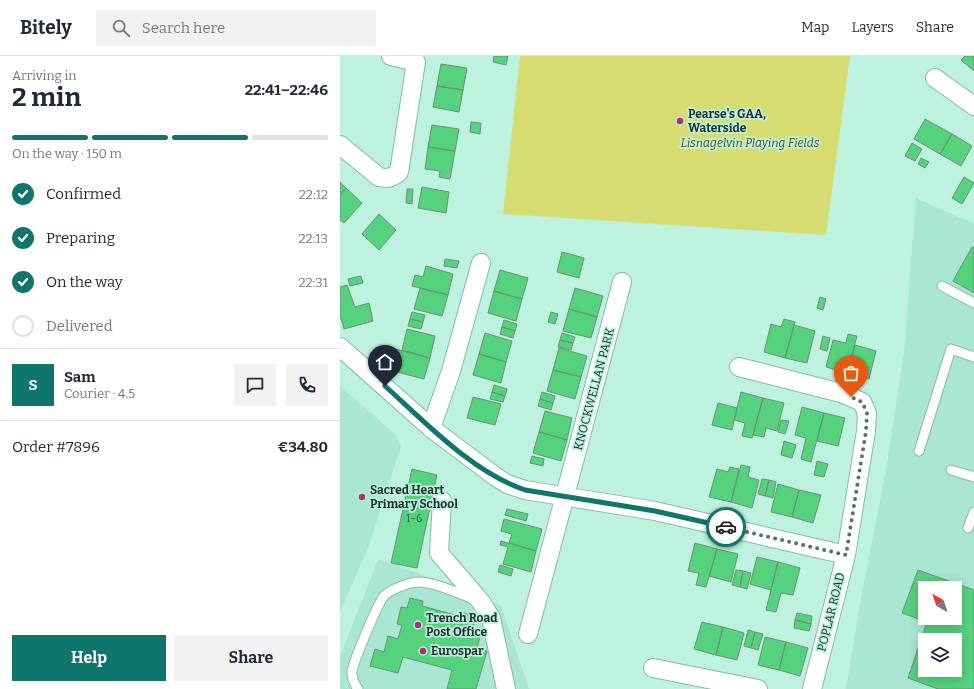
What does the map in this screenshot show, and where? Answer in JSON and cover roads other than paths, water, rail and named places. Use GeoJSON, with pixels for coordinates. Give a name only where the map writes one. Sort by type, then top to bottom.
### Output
{"type":"FeatureCollection","features":[{"type":"Feature","properties":{"kind":"street"},"geometry":{"type":"LineString","coordinates":[[340,145],[379,177],[386,179],[399,172],[417,59],[391,56]]}},
{"type":"Feature","properties":{"kind":"street"},"geometry":{"type":"LineString","coordinates":[[935,78],[974,106]]}},
{"type":"Feature","properties":{"kind":"street"},"geometry":{"type":"LineString","coordinates":[[431,428],[451,371],[481,263]]}},
{"type":"Feature","properties":{"kind":"street","name":"KNOCKWELLAN PARK"},"geometry":{"type":"LineString","coordinates":[[528,634],[622,282]]}},
{"type":"Feature","properties":{"kind":"street"},"geometry":{"type":"LineString","coordinates":[[340,347],[431,428],[472,460],[507,484],[525,490],[655,511],[846,555]]}},
{"type":"Feature","properties":{"kind":"street","name":"POPLAR ROAD"},"geometry":{"type":"LineString","coordinates":[[739,367],[841,393],[862,402],[867,413],[866,431],[846,555],[812,689]]}},
{"type":"Feature","properties":{"kind":"street"},"geometry":{"type":"LineString","coordinates":[[442,501],[439,553],[481,602],[491,618],[506,689]]}},
{"type":"Feature","properties":{"kind":"street"},"geometry":{"type":"LineString","coordinates":[[653,668],[758,689]]}},
{"type":"Feature","properties":{"kind":"lane"},"geometry":{"type":"LineString","coordinates":[[942,286],[974,303]]}},
{"type":"Feature","properties":{"kind":"lane"},"geometry":{"type":"LineString","coordinates":[[919,451],[951,349],[974,357]]}},
{"type":"Feature","properties":{"kind":"lane"},"geometry":{"type":"LineString","coordinates":[[951,470],[974,477]]}},
{"type":"Feature","properties":{"kind":"lane"},"geometry":{"type":"LineString","coordinates":[[968,528],[974,512]]}},
{"type":"Feature","properties":{"kind":"lane"},"geometry":{"type":"LineString","coordinates":[[358,689],[352,673],[356,657],[384,596],[399,587],[413,582],[425,582],[481,602]]}},
{"type":"Feature","properties":{"kind":"place","name":"Pearse's GAA, Waterside"},"geometry":{"type":"Point","coordinates":[680,121]}},
{"type":"Feature","properties":{"kind":"place","name":"Sacred Heart Primary School"},"geometry":{"type":"Point","coordinates":[362,497]}},
{"type":"Feature","properties":{"kind":"place","name":"Trench Road Post Office"},"geometry":{"type":"Point","coordinates":[418,625]}},
{"type":"Feature","properties":{"kind":"place","name":"Eurospar"},"geometry":{"type":"Point","coordinates":[423,651]}},
{"type":"Feature","properties":{"kind":"park label","name":"Lisnagelvin Playing Fields"},"geometry":{"type":"Point","coordinates":[750,143]}}]}
